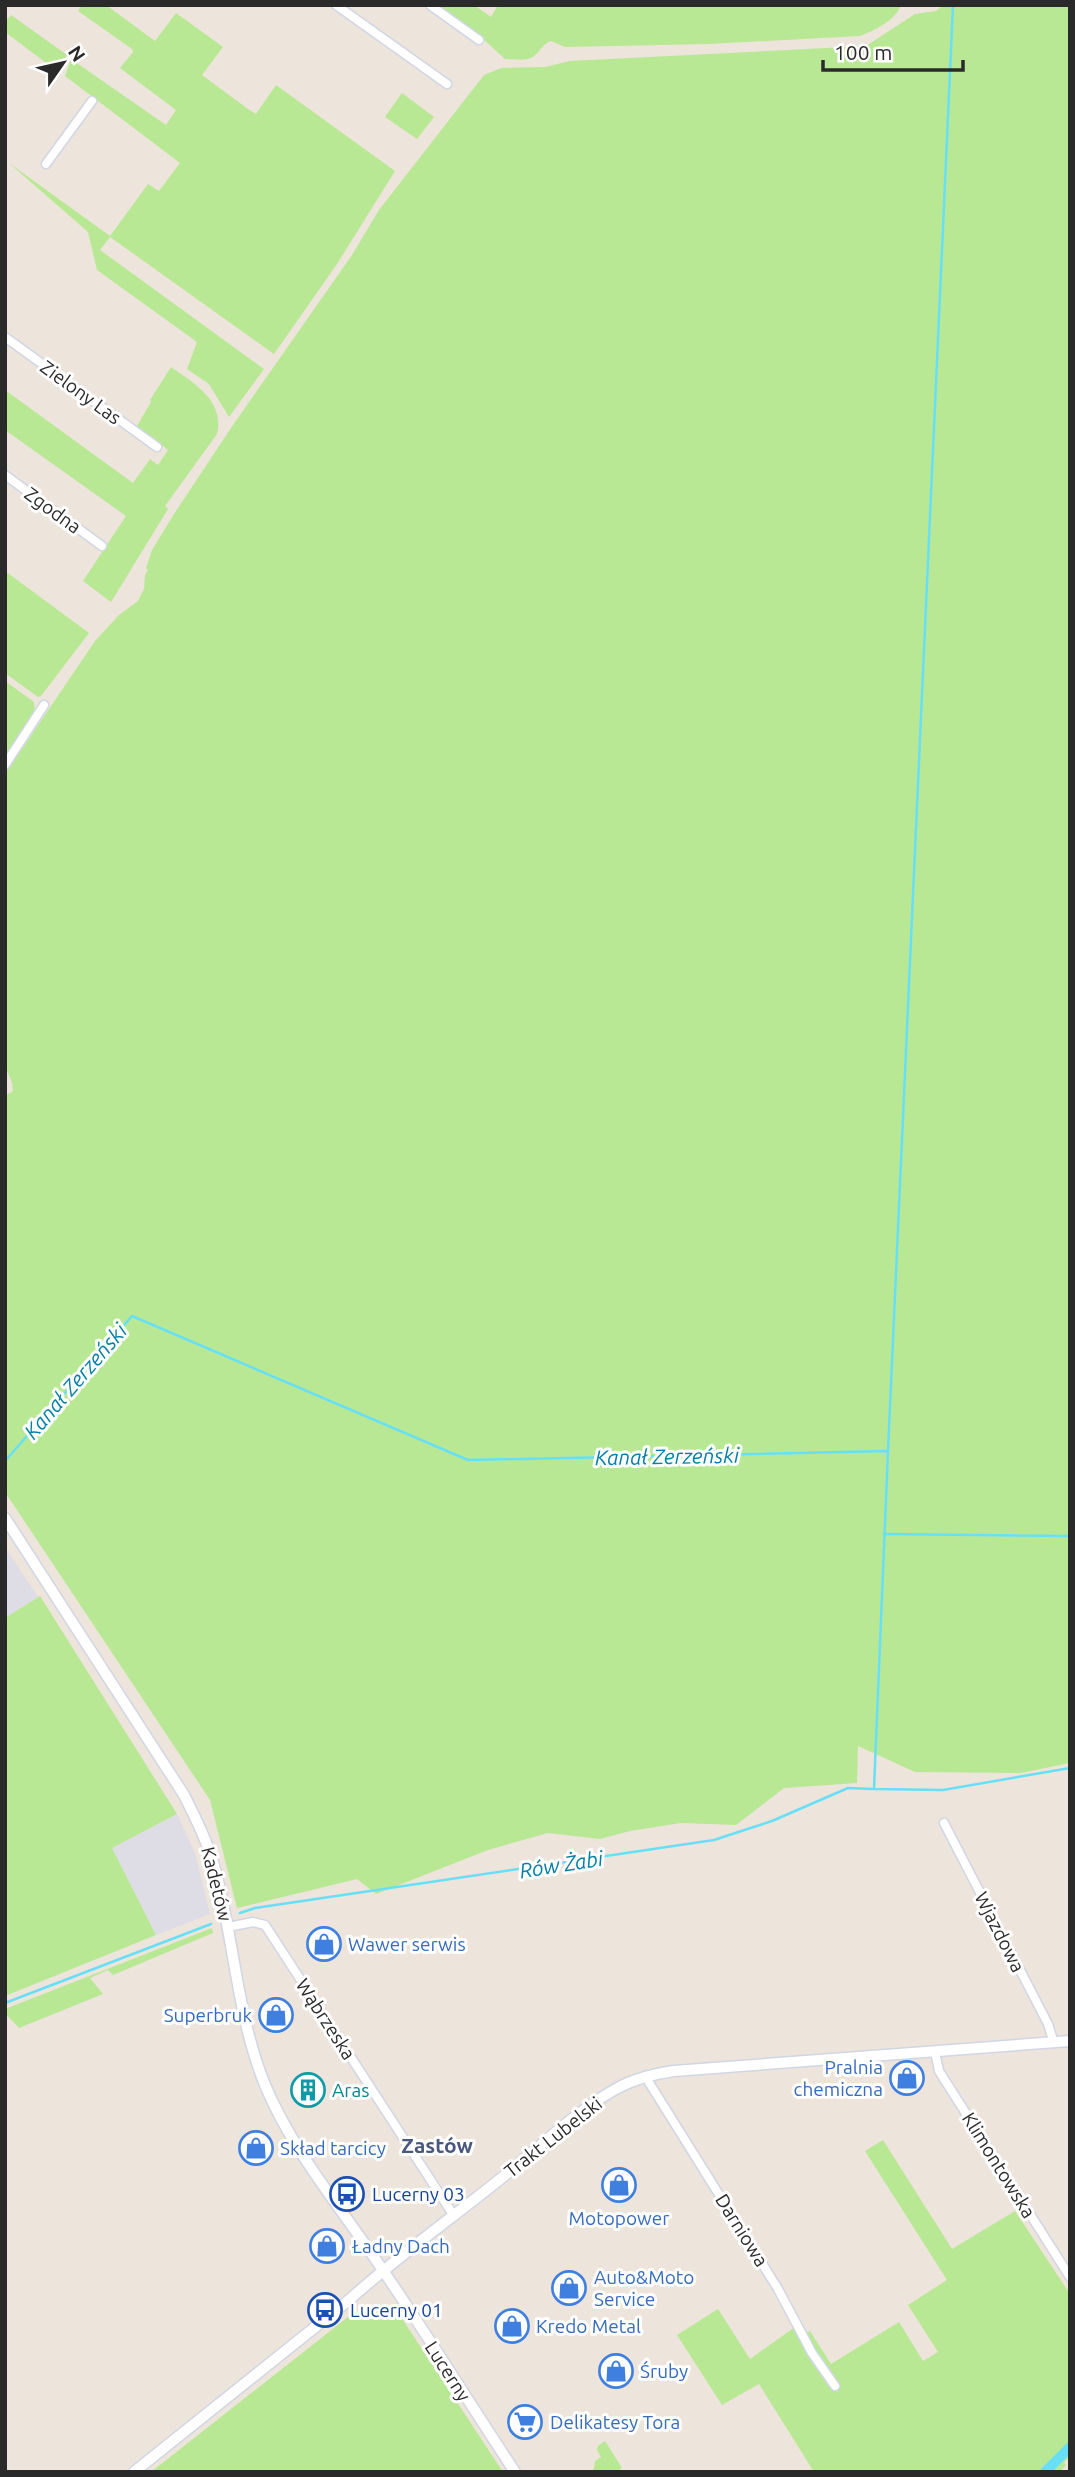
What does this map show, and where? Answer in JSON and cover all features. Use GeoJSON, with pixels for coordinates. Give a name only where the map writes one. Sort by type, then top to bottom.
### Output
{"type":"FeatureCollection","features":[{"type":"Feature","properties":{"kind":"street"},"geometry":{"type":"LineString","coordinates":[[336,5],[447,85]]}},
{"type":"Feature","properties":{"kind":"street"},"geometry":{"type":"LineString","coordinates":[[430,5],[479,40]]}},
{"type":"Feature","properties":{"kind":"street"},"geometry":{"type":"LineString","coordinates":[[46,164],[92,102]]}},
{"type":"Feature","properties":{"kind":"street","name":"Zielony Las"},"geometry":{"type":"LineString","coordinates":[[5,337],[158,447]]}},
{"type":"Feature","properties":{"kind":"street","name":"Zgodna"},"geometry":{"type":"LineString","coordinates":[[5,475],[102,546]]}},
{"type":"Feature","properties":{"kind":"street"},"geometry":{"type":"LineString","coordinates":[[5,765],[44,705]]}},
{"type":"Feature","properties":{"kind":"street","name":"Kadetów"},"geometry":{"type":"LineString","coordinates":[[5,1518],[184,1796],[206,1840],[214,1867],[250,2039],[266,2089],[312,2169],[382,2269]]}},
{"type":"Feature","properties":{"kind":"street","name":"Wjazdowa"},"geometry":{"type":"LineString","coordinates":[[944,1823],[1048,2024],[1054,2043]]}},
{"type":"Feature","properties":{"kind":"street","name":"Wąbrzeska"},"geometry":{"type":"LineString","coordinates":[[228,1927],[253,1922],[265,1925],[454,2216]]}},
{"type":"Feature","properties":{"kind":"street","name":"Trakt Lubelski"},"geometry":{"type":"LineString","coordinates":[[134,2472],[349,2300],[382,2269],[454,2216],[595,2103],[622,2086],[645,2076],[674,2071],[1070,2041]]}},
{"type":"Feature","properties":{"kind":"street","name":"Klimontowska"},"geometry":{"type":"LineString","coordinates":[[935,2052],[939,2071],[1070,2277]]}},
{"type":"Feature","properties":{"kind":"street","name":"Darniowa"},"geometry":{"type":"LineString","coordinates":[[645,2076],[778,2289],[812,2353],[835,2386]]}},
{"type":"Feature","properties":{"kind":"street","name":"Lucerny"},"geometry":{"type":"LineString","coordinates":[[382,2269],[515,2472]]}},
{"type":"Feature","properties":{"kind":"shaded area"},"geometry":{"type":"Polygon","coordinates":[[[5,1547],[38,1597],[5,1618],[5,1547]]]}},
{"type":"Feature","properties":{"kind":"shaded area"},"geometry":{"type":"Polygon","coordinates":[[[177,1814],[195,1853],[210,1914],[156,1935],[112,1848],[177,1814]]]}},
{"type":"Feature","properties":{"kind":"green space"},"geometry":{"type":"Polygon","coordinates":[[[82,5],[106,5],[155,41],[176,13],[223,47],[202,75],[248,109],[256,114],[276,85],[395,171],[337,264],[274,354],[110,237],[100,250],[264,369],[229,417],[209,384],[187,369],[197,342],[97,270],[88,232],[9,163],[110,236],[148,184],[159,191],[180,163],[65,76],[71,59],[166,125],[176,110],[120,68],[133,52],[132,49],[78,11],[82,5]]]}},
{"type":"Feature","properties":{"kind":"green space"},"geometry":{"type":"Polygon","coordinates":[[[437,5],[474,5],[491,17],[498,5],[901,5],[889,20],[860,36],[709,44],[565,47],[551,41],[531,58],[520,60],[505,59],[481,37],[437,5]]]}},
{"type":"Feature","properties":{"kind":"green space"},"geometry":{"type":"Polygon","coordinates":[[[943,5],[1070,5],[1070,1763],[1021,1773],[915,1772],[858,1746],[857,1783],[784,1788],[736,1825],[681,1823],[600,1839],[548,1833],[488,1850],[376,1894],[357,1879],[237,1908],[210,1800],[5,1492],[5,1096],[13,1091],[5,1066],[5,774],[95,641],[119,615],[138,601],[144,589],[148,570],[146,568],[152,550],[174,514],[352,255],[379,210],[484,75],[501,68],[545,67],[570,61],[866,46],[915,14],[936,11],[943,5]]]}},
{"type":"Feature","properties":{"kind":"green space"},"geometry":{"type":"Polygon","coordinates":[[[11,15],[67,55],[57,71],[5,32],[5,22],[11,15]]]}},
{"type":"Feature","properties":{"kind":"green space"},"geometry":{"type":"Polygon","coordinates":[[[402,93],[434,117],[417,139],[385,117],[402,93]]]}},
{"type":"Feature","properties":{"kind":"green space"},"geometry":{"type":"Polygon","coordinates":[[[171,367],[206,394],[216,412],[217,434],[165,506],[168,509],[111,602],[83,581],[126,516],[5,430],[5,390],[133,483],[150,459],[158,465],[168,450],[137,426],[171,367]]]}},
{"type":"Feature","properties":{"kind":"green space"},"geometry":{"type":"Polygon","coordinates":[[[5,571],[89,633],[38,697],[5,673],[5,571]]]}},
{"type":"Feature","properties":{"kind":"green space"},"geometry":{"type":"Polygon","coordinates":[[[5,681],[34,702],[35,714],[8,755],[5,755],[5,681]]]}},
{"type":"Feature","properties":{"kind":"green space"},"geometry":{"type":"Polygon","coordinates":[[[40,1596],[177,1814],[112,1848],[156,1935],[5,1996],[5,1618],[40,1596]]]}},
{"type":"Feature","properties":{"kind":"green space"},"geometry":{"type":"Polygon","coordinates":[[[212,1928],[213,1933],[113,1975],[108,1970],[90,1978],[103,1994],[19,2028],[5,2013],[5,2009],[212,1928]]]}},
{"type":"Feature","properties":{"kind":"green space"},"geometry":{"type":"Polygon","coordinates":[[[883,2140],[952,2249],[1015,2211],[1070,2294],[1070,2457],[1064,2462],[1066,2465],[1060,2472],[814,2472],[759,2384],[722,2405],[677,2335],[718,2309],[750,2359],[795,2327],[801,2336],[810,2331],[831,2364],[899,2322],[923,2361],[938,2352],[908,2305],[947,2280],[865,2151],[883,2140]]]}},
{"type":"Feature","properties":{"kind":"green space"},"geometry":{"type":"Polygon","coordinates":[[[395,2308],[503,2472],[151,2472],[353,2313],[395,2308]]]}},
{"type":"Feature","properties":{"kind":"green space"},"geometry":{"type":"Polygon","coordinates":[[[605,2441],[622,2468],[616,2472],[590,2472],[594,2469],[595,2461],[601,2457],[598,2446],[605,2441]]]}},
{"type":"Feature","properties":{"kind":"waterway"},"geometry":{"type":"LineString","coordinates":[[888,1451],[953,5]]}},
{"type":"Feature","properties":{"kind":"waterway","name":"Kanał Zerzeński"},"geometry":{"type":"LineString","coordinates":[[5,1461],[132,1316],[468,1460],[888,1451],[874,1789],[943,1790],[1070,1768]]}},
{"type":"Feature","properties":{"kind":"waterway"},"geometry":{"type":"LineString","coordinates":[[884,1534],[1070,1536]]}},
{"type":"Feature","properties":{"kind":"waterway","name":"Rów Żabi"},"geometry":{"type":"LineString","coordinates":[[240,1913],[255,1908],[714,1840],[772,1821],[848,1788],[872,1789]]}},
{"type":"Feature","properties":{"kind":"waterway","name":"Rów Żabi"},"geometry":{"type":"LineString","coordinates":[[5,2003],[211,1924]]}},
{"type":"Feature","properties":{"kind":"waterway"},"geometry":{"type":"LineString","coordinates":[[1045,2472],[1070,2447]]}},
{"type":"Feature","properties":{"kind":"place","name":"Wawer serwis"},"geometry":{"type":"Point","coordinates":[324,1944]}},
{"type":"Feature","properties":{"kind":"place","name":"Superbruk"},"geometry":{"type":"Point","coordinates":[276,2015]}},
{"type":"Feature","properties":{"kind":"place","name":"Pralnia chemiczna"},"geometry":{"type":"Point","coordinates":[907,2078]}},
{"type":"Feature","properties":{"kind":"place","name":"Aras"},"geometry":{"type":"Point","coordinates":[308,2090]}},
{"type":"Feature","properties":{"kind":"place","name":"Skład tarcicy"},"geometry":{"type":"Point","coordinates":[256,2148]}},
{"type":"Feature","properties":{"kind":"place","name":"Motopower"},"geometry":{"type":"Point","coordinates":[619,2185]}},
{"type":"Feature","properties":{"kind":"place","name":"Lucerny 03"},"geometry":{"type":"Point","coordinates":[347,2194]}},
{"type":"Feature","properties":{"kind":"place","name":"Ładny Dach"},"geometry":{"type":"Point","coordinates":[327,2246]}},
{"type":"Feature","properties":{"kind":"place","name":"Auto&Moto Service"},"geometry":{"type":"Point","coordinates":[569,2288]}},
{"type":"Feature","properties":{"kind":"place","name":"Lucerny 01"},"geometry":{"type":"Point","coordinates":[325,2310]}},
{"type":"Feature","properties":{"kind":"place","name":"Kredo Metal"},"geometry":{"type":"Point","coordinates":[512,2326]}},
{"type":"Feature","properties":{"kind":"place","name":"Śruby"},"geometry":{"type":"Point","coordinates":[616,2371]}},
{"type":"Feature","properties":{"kind":"place","name":"Delikatesy Tora"},"geometry":{"type":"Point","coordinates":[525,2422]}},
{"type":"Feature","properties":{"kind":"district","name":"Zastów"},"geometry":{"type":"Point","coordinates":[437,2145]}}]}
